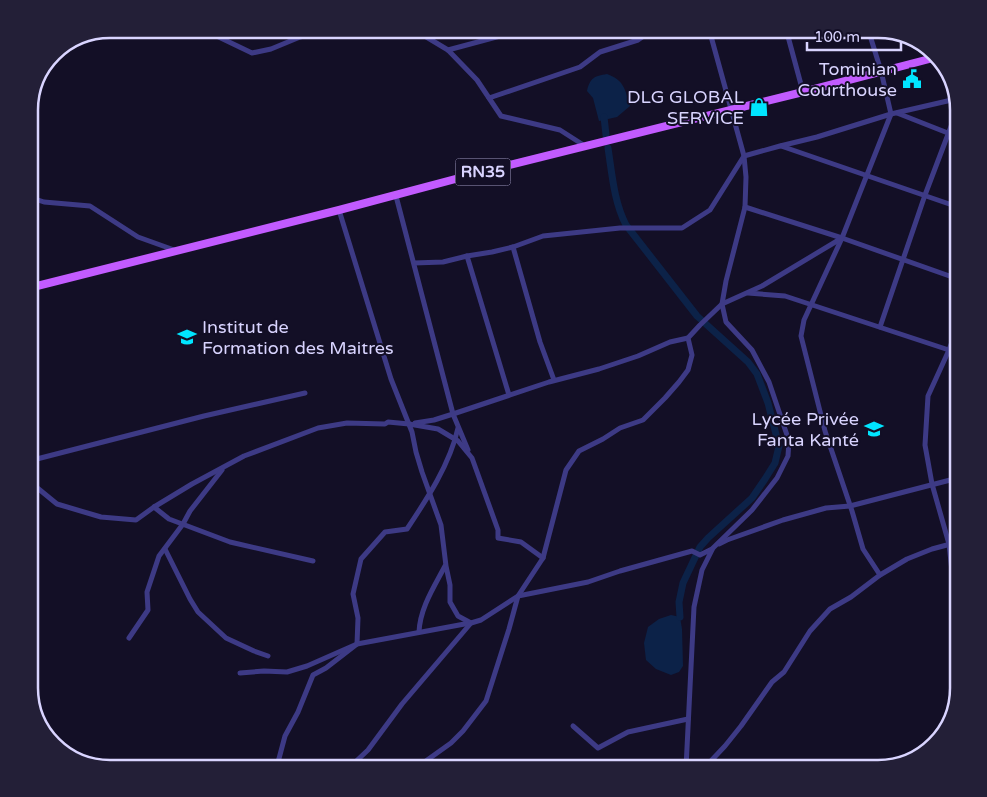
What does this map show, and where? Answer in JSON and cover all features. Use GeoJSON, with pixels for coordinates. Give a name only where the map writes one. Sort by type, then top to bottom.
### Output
{"type":"FeatureCollection","features":[{"type":"Feature","properties":{"kind":"main road","name":"RN35"},"geometry":{"type":"LineString","coordinates":[[38,286],[929,59]]}},
{"type":"Feature","properties":{"kind":"street"},"geometry":{"type":"LineString","coordinates":[[221,38],[252,53],[271,49],[298,38]]}},
{"type":"Feature","properties":{"kind":"street"},"geometry":{"type":"LineString","coordinates":[[428,38],[448,50],[477,80],[501,116],[560,130],[586,147]]}},
{"type":"Feature","properties":{"kind":"street"},"geometry":{"type":"LineString","coordinates":[[448,50],[493,38]]}},
{"type":"Feature","properties":{"kind":"street"},"geometry":{"type":"LineString","coordinates":[[489,98],[580,67],[600,52],[641,38]]}},
{"type":"Feature","properties":{"kind":"street"},"geometry":{"type":"LineString","coordinates":[[686,760],[694,606],[702,570],[713,548],[752,510],[777,478],[788,456],[789,440],[769,382],[752,350],[726,322],[722,304],[745,207],[746,177],[744,156],[711,38]]}},
{"type":"Feature","properties":{"kind":"street"},"geometry":{"type":"LineString","coordinates":[[788,38],[803,92]]}},
{"type":"Feature","properties":{"kind":"street"},"geometry":{"type":"LineString","coordinates":[[871,38],[894,114],[866,176],[842,238],[804,320],[801,336],[825,431],[863,549],[880,575]]}},
{"type":"Feature","properties":{"kind":"street"},"geometry":{"type":"LineString","coordinates":[[414,263],[443,262],[513,248],[543,236],[620,228],[682,228],[710,210],[744,156],[818,138],[894,114],[949,101]]}},
{"type":"Feature","properties":{"kind":"street"},"geometry":{"type":"LineString","coordinates":[[894,114],[948,133]]}},
{"type":"Feature","properties":{"kind":"street"},"geometry":{"type":"LineString","coordinates":[[880,327],[950,128]]}},
{"type":"Feature","properties":{"kind":"street"},"geometry":{"type":"LineString","coordinates":[[780,146],[950,204]]}},
{"type":"Feature","properties":{"kind":"street"},"geometry":{"type":"LineString","coordinates":[[396,196],[453,414],[472,458],[498,530],[498,538],[520,542],[543,558]]}},
{"type":"Feature","properties":{"kind":"street"},"geometry":{"type":"LineString","coordinates":[[38,200],[90,206],[138,237],[177,251]]}},
{"type":"Feature","properties":{"kind":"street"},"geometry":{"type":"LineString","coordinates":[[745,207],[842,238],[950,276]]}},
{"type":"Feature","properties":{"kind":"street"},"geometry":{"type":"LineString","coordinates":[[339,210],[391,379],[410,424],[416,452],[441,525],[450,585],[450,602],[458,616],[471,623]]}},
{"type":"Feature","properties":{"kind":"street"},"geometry":{"type":"LineString","coordinates":[[410,424],[434,420],[554,380],[599,369],[638,356],[670,342],[688,338],[722,304],[762,286],[842,238]]}},
{"type":"Feature","properties":{"kind":"street"},"geometry":{"type":"LineString","coordinates":[[513,248],[540,342],[554,380]]}},
{"type":"Feature","properties":{"kind":"street"},"geometry":{"type":"LineString","coordinates":[[467,256],[509,396]]}},
{"type":"Feature","properties":{"kind":"street"},"geometry":{"type":"LineString","coordinates":[[747,293],[785,296],[949,350],[928,396],[925,445],[932,484],[950,553]]}},
{"type":"Feature","properties":{"kind":"street"},"geometry":{"type":"LineString","coordinates":[[427,760],[451,743],[463,731],[486,701],[518,596],[543,558],[566,470],[579,451],[603,440],[620,428],[643,420],[665,398],[688,370],[692,355],[688,338]]}},
{"type":"Feature","properties":{"kind":"street"},"geometry":{"type":"LineString","coordinates":[[38,459],[204,416],[306,393]]}},
{"type":"Feature","properties":{"kind":"street"},"geometry":{"type":"LineString","coordinates":[[38,488],[57,504],[100,517],[136,520],[192,484],[244,456],[318,428],[347,423],[385,424],[388,422],[438,429],[458,441],[472,458]]}},
{"type":"Feature","properties":{"kind":"street"},"geometry":{"type":"LineString","coordinates":[[357,644],[358,618],[353,594],[362,559],[385,532],[407,529],[430,495],[458,428]]}},
{"type":"Feature","properties":{"kind":"street"},"geometry":{"type":"LineString","coordinates":[[129,638],[148,610],[147,592],[159,556],[183,524],[190,510],[224,467]]}},
{"type":"Feature","properties":{"kind":"street"},"geometry":{"type":"LineString","coordinates":[[240,673],[287,672],[307,666],[357,644],[471,623],[481,620],[518,596],[588,582],[620,570],[692,551],[700,555],[727,540],[783,520],[826,508],[850,506],[950,480]]}},
{"type":"Feature","properties":{"kind":"street"},"geometry":{"type":"LineString","coordinates":[[154,508],[169,519],[230,542],[313,561]]}},
{"type":"Feature","properties":{"kind":"street"},"geometry":{"type":"LineString","coordinates":[[712,760],[730,739],[772,682],[784,672],[810,631],[830,609],[852,597],[880,575],[907,559],[949,544]]}},
{"type":"Feature","properties":{"kind":"street"},"geometry":{"type":"LineString","coordinates":[[165,549],[198,612],[226,638],[268,656]]}},
{"type":"Feature","properties":{"kind":"street"},"geometry":{"type":"LineString","coordinates":[[419,632],[420,623],[431,592],[446,566]]}},
{"type":"Feature","properties":{"kind":"street"},"geometry":{"type":"LineString","coordinates":[[357,760],[368,750],[402,704],[471,623]]}},
{"type":"Feature","properties":{"kind":"street"},"geometry":{"type":"LineString","coordinates":[[279,760],[285,736],[298,712],[313,675],[326,668],[357,644]]}},
{"type":"Feature","properties":{"kind":"street"},"geometry":{"type":"LineString","coordinates":[[573,726],[598,748],[628,732],[688,718]]}},
{"type":"Feature","properties":{"kind":"water"},"geometry":{"type":"Polygon","coordinates":[[[607,74],[620,82],[625,90],[630,106],[617,117],[599,121],[593,98],[587,91],[593,78],[607,74]]]}},
{"type":"Feature","properties":{"kind":"water"},"geometry":{"type":"Polygon","coordinates":[[[671,615],[680,617],[683,666],[679,672],[671,675],[656,669],[646,660],[644,643],[648,627],[659,619],[671,615]]]}},
{"type":"Feature","properties":{"kind":"waterway"},"geometry":{"type":"LineString","coordinates":[[604,117],[606,135]]}},
{"type":"Feature","properties":{"kind":"waterway"},"geometry":{"type":"LineString","coordinates":[[608,148],[616,197],[626,225],[697,316],[748,362],[757,374],[768,403],[779,446],[775,463],[752,498],[700,547],[683,583],[679,602],[680,617]]}},
{"type":"Feature","properties":{"kind":"place","name":"Tominian Courthouse"},"geometry":{"type":"Point","coordinates":[912,79]}},
{"type":"Feature","properties":{"kind":"place","name":"DLG GLOBAL SERVICE"},"geometry":{"type":"Point","coordinates":[759,107]}},
{"type":"Feature","properties":{"kind":"place","name":"Institut de Formation des Maitres"},"geometry":{"type":"Point","coordinates":[187,337]}},
{"type":"Feature","properties":{"kind":"place","name":"Lycée Privée Fanta Kanté"},"geometry":{"type":"Point","coordinates":[874,429]}}]}
